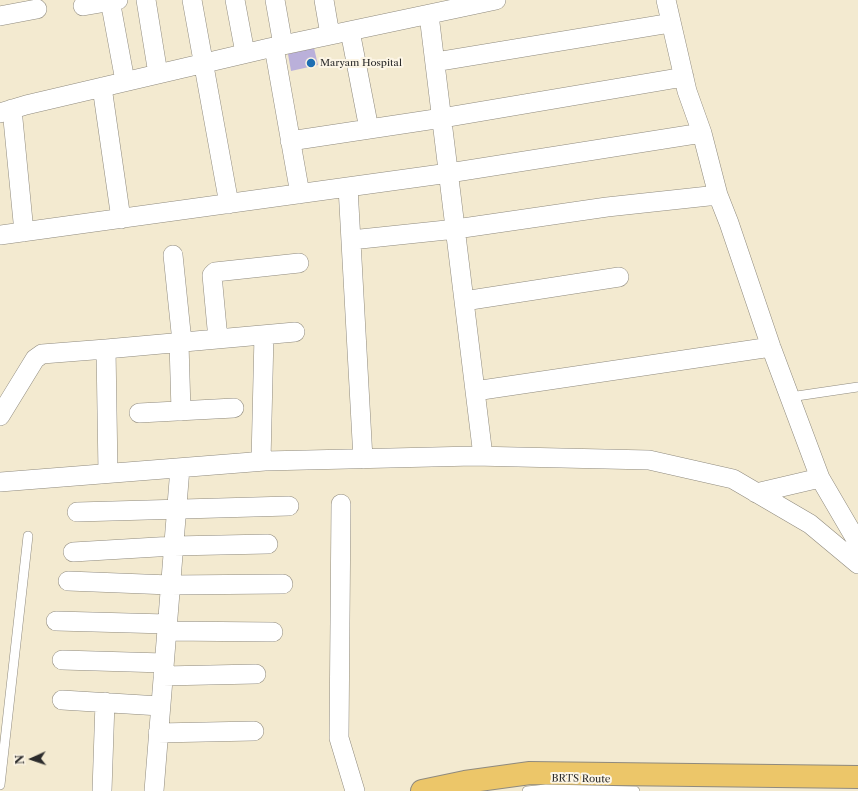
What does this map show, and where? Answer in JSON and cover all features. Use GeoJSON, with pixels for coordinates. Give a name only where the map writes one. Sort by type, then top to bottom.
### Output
{"type":"FeatureCollection","features":[{"type":"Feature","properties":{"kind":"main road"},"geometry":{"type":"LineString","coordinates":[[422,791],[465,782],[530,773],[858,777]]}},
{"type":"Feature","properties":{"kind":"street"},"geometry":{"type":"LineString","coordinates":[[83,6],[113,0],[125,81]]}},
{"type":"Feature","properties":{"kind":"street"},"geometry":{"type":"LineString","coordinates":[[146,0],[158,74]]}},
{"type":"Feature","properties":{"kind":"street"},"geometry":{"type":"LineString","coordinates":[[192,0],[229,204]]}},
{"type":"Feature","properties":{"kind":"street"},"geometry":{"type":"LineString","coordinates":[[234,0],[245,53]]}},
{"type":"Feature","properties":{"kind":"street"},"geometry":{"type":"LineString","coordinates":[[275,0],[278,46],[290,141],[300,194]]}},
{"type":"Feature","properties":{"kind":"street"},"geometry":{"type":"LineString","coordinates":[[324,0],[330,35]]}},
{"type":"Feature","properties":{"kind":"street"},"geometry":{"type":"LineString","coordinates":[[24,232],[6,111],[245,53],[496,0]]}},
{"type":"Feature","properties":{"kind":"street"},"geometry":{"type":"LineString","coordinates":[[666,0],[687,91],[702,133],[718,195],[729,223],[771,348],[820,478],[858,543]]}},
{"type":"Feature","properties":{"kind":"street"},"geometry":{"type":"LineString","coordinates":[[0,16],[37,9]]}},
{"type":"Feature","properties":{"kind":"street"},"geometry":{"type":"LineString","coordinates":[[429,15],[483,456]]}},
{"type":"Feature","properties":{"kind":"street"},"geometry":{"type":"LineString","coordinates":[[435,62],[671,23]]}},
{"type":"Feature","properties":{"kind":"street"},"geometry":{"type":"LineString","coordinates":[[350,31],[369,129]]}},
{"type":"Feature","properties":{"kind":"street"},"geometry":{"type":"LineString","coordinates":[[290,141],[442,118],[684,77]]}},
{"type":"Feature","properties":{"kind":"street"},"geometry":{"type":"LineString","coordinates":[[102,87],[121,219]]}},
{"type":"Feature","properties":{"kind":"street"},"geometry":{"type":"LineString","coordinates":[[0,236],[449,173],[702,133]]}},
{"type":"Feature","properties":{"kind":"street"},"geometry":{"type":"LineString","coordinates":[[348,187],[363,459]]}},
{"type":"Feature","properties":{"kind":"street"},"geometry":{"type":"LineString","coordinates":[[351,240],[456,229],[608,207],[718,195]]}},
{"type":"Feature","properties":{"kind":"street"},"geometry":{"type":"LineString","coordinates":[[173,255],[181,342],[181,411]]}},
{"type":"Feature","properties":{"kind":"street"},"geometry":{"type":"LineString","coordinates":[[218,339],[212,275],[215,272],[298,263]]}},
{"type":"Feature","properties":{"kind":"street"},"geometry":{"type":"LineString","coordinates":[[464,301],[619,277]]}},
{"type":"Feature","properties":{"kind":"street"},"geometry":{"type":"LineString","coordinates":[[0,416],[39,355],[42,354],[106,350],[295,332]]}},
{"type":"Feature","properties":{"kind":"street"},"geometry":{"type":"LineString","coordinates":[[261,461],[264,335]]}},
{"type":"Feature","properties":{"kind":"street"},"geometry":{"type":"LineString","coordinates":[[475,391],[771,348]]}},
{"type":"Feature","properties":{"kind":"street"},"geometry":{"type":"LineString","coordinates":[[106,350],[108,474]]}},
{"type":"Feature","properties":{"kind":"street"},"geometry":{"type":"LineString","coordinates":[[139,413],[234,408]]}},
{"type":"Feature","properties":{"kind":"street"},"geometry":{"type":"LineString","coordinates":[[0,482],[261,461],[483,456],[650,460],[733,480],[810,524],[858,564]]}},
{"type":"Feature","properties":{"kind":"street"},"geometry":{"type":"LineString","coordinates":[[154,791],[180,468]]}},
{"type":"Feature","properties":{"kind":"street"},"geometry":{"type":"LineString","coordinates":[[756,493],[820,478]]}},
{"type":"Feature","properties":{"kind":"street"},"geometry":{"type":"LineString","coordinates":[[341,504],[339,738],[355,791]]}},
{"type":"Feature","properties":{"kind":"street"},"geometry":{"type":"LineString","coordinates":[[77,512],[289,506]]}},
{"type":"Feature","properties":{"kind":"street"},"geometry":{"type":"LineString","coordinates":[[73,552],[174,546],[268,544]]}},
{"type":"Feature","properties":{"kind":"street"},"geometry":{"type":"LineString","coordinates":[[68,580],[170,586],[283,584]]}},
{"type":"Feature","properties":{"kind":"street"},"geometry":{"type":"LineString","coordinates":[[56,621],[167,628],[273,632]]}},
{"type":"Feature","properties":{"kind":"street"},"geometry":{"type":"LineString","coordinates":[[62,660],[163,670],[256,674]]}},
{"type":"Feature","properties":{"kind":"street"},"geometry":{"type":"LineString","coordinates":[[62,700],[160,706]]}},
{"type":"Feature","properties":{"kind":"street"},"geometry":{"type":"LineString","coordinates":[[102,791],[105,702]]}},
{"type":"Feature","properties":{"kind":"street"},"geometry":{"type":"LineString","coordinates":[[158,733],[254,731]]}},
{"type":"Feature","properties":{"kind":"lane"},"geometry":{"type":"LineString","coordinates":[[790,397],[858,387]]}},
{"type":"Feature","properties":{"kind":"lane"},"geometry":{"type":"LineString","coordinates":[[0,785],[28,536]]}},
{"type":"Feature","properties":{"kind":"lane","name":"BRTS Route"},"geometry":{"type":"LineString","coordinates":[[527,791],[546,789],[635,791]]}},
{"type":"Feature","properties":{"kind":"building"},"geometry":{"type":"Polygon","coordinates":[[[314,48],[318,65],[291,71],[288,54],[314,48]]]}},
{"type":"Feature","properties":{"kind":"place","name":"Maryam Hospital"},"geometry":{"type":"Point","coordinates":[311,63]}}]}
